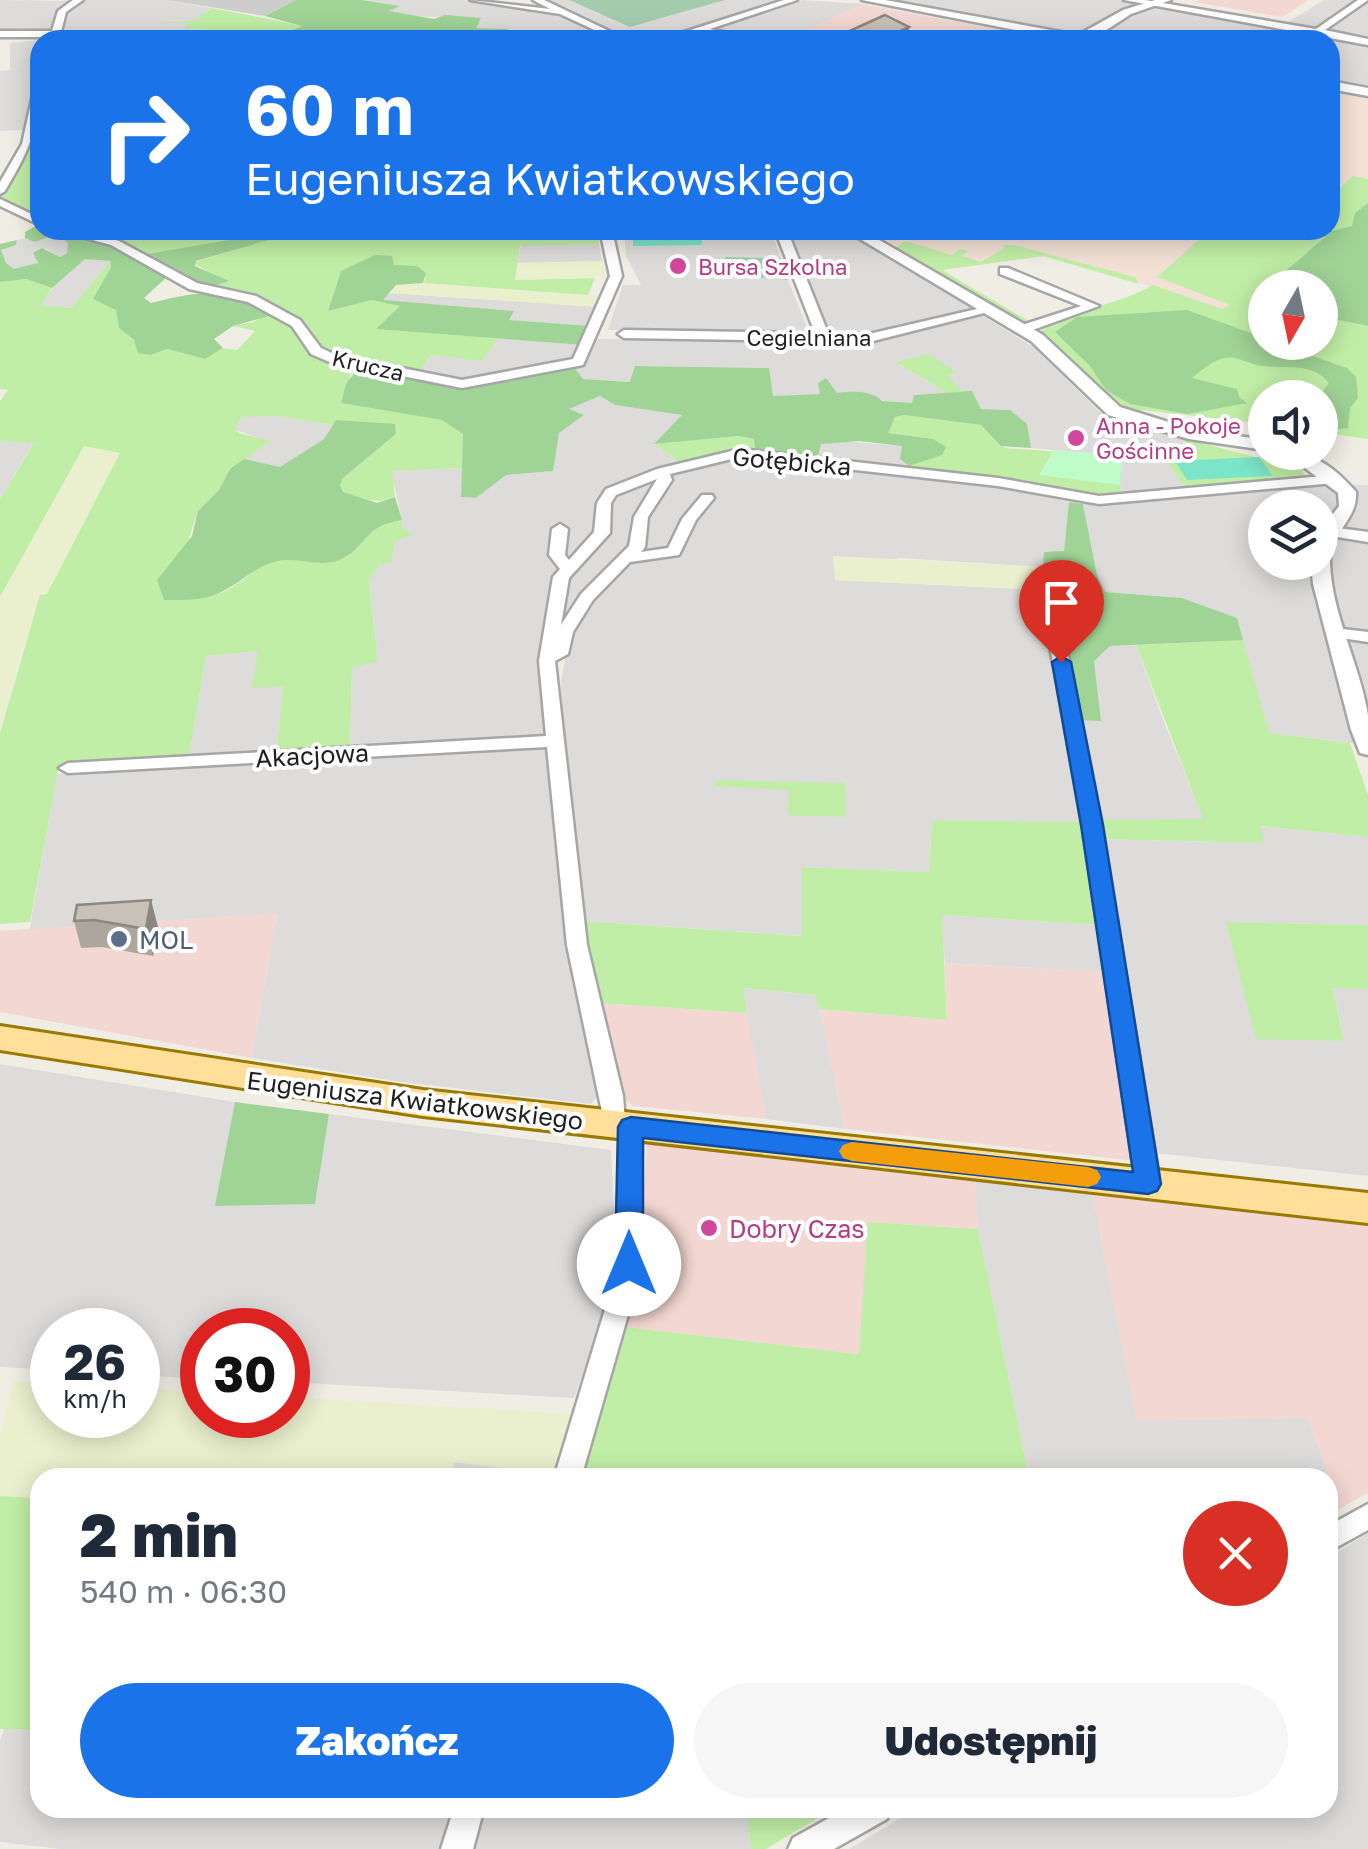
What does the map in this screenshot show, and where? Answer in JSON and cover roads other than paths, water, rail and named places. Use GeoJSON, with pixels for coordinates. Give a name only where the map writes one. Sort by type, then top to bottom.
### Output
{"type":"FeatureCollection","features":[{"type":"Feature","properties":{"kind":"main road","name":"Eugeniusza Kwiatkowskiego"},"geometry":{"type":"LineString","coordinates":[[0,1038],[326,1090],[1368,1208]]}},
{"type":"Feature","properties":{"kind":"street"},"geometry":{"type":"LineString","coordinates":[[56,30],[62,11],[79,0]]}},
{"type":"Feature","properties":{"kind":"street"},"geometry":{"type":"LineString","coordinates":[[474,0],[541,14],[564,12]]}},
{"type":"Feature","properties":{"kind":"street"},"geometry":{"type":"LineString","coordinates":[[537,0],[602,30]]}},
{"type":"Feature","properties":{"kind":"street"},"geometry":{"type":"LineString","coordinates":[[697,30],[793,0]]}},
{"type":"Feature","properties":{"kind":"street"},"geometry":{"type":"LineString","coordinates":[[867,0],[1028,30]]}},
{"type":"Feature","properties":{"kind":"street"},"geometry":{"type":"LineString","coordinates":[[1128,0],[1312,30]]}},
{"type":"Feature","properties":{"kind":"street"},"geometry":{"type":"LineString","coordinates":[[1097,30],[1126,12],[1166,0]]}},
{"type":"Feature","properties":{"kind":"street"},"geometry":{"type":"LineString","coordinates":[[1319,30],[1364,0]]}},
{"type":"Feature","properties":{"kind":"street"},"geometry":{"type":"LineString","coordinates":[[700,29],[705,30]]}},
{"type":"Feature","properties":{"kind":"street"},"geometry":{"type":"LineString","coordinates":[[0,34],[30,36]]}},
{"type":"Feature","properties":{"kind":"street"},"geometry":{"type":"LineString","coordinates":[[1340,36],[1368,42]]}},
{"type":"Feature","properties":{"kind":"street"},"geometry":{"type":"LineString","coordinates":[[1340,87],[1368,92]]}},
{"type":"Feature","properties":{"kind":"street"},"geometry":{"type":"LineString","coordinates":[[0,192],[30,134]]}},
{"type":"Feature","properties":{"kind":"street"},"geometry":{"type":"LineString","coordinates":[[0,202],[30,217]]}},
{"type":"Feature","properties":{"kind":"street","name":"Krucza"},"geometry":{"type":"LineString","coordinates":[[102,240],[193,286],[252,299],[296,323],[316,350],[332,358],[450,383],[485,382],[572,365],[581,358],[616,276],[608,240]]}},
{"type":"Feature","properties":{"kind":"street"},"geometry":{"type":"LineString","coordinates":[[786,240],[823,338]]}},
{"type":"Feature","properties":{"kind":"street"},"geometry":{"type":"LineString","coordinates":[[869,240],[1046,345],[1114,410],[1179,432],[1248,442]]}},
{"type":"Feature","properties":{"kind":"street"},"geometry":{"type":"LineString","coordinates":[[1004,271],[1093,306],[1023,330]]}},
{"type":"Feature","properties":{"kind":"street","name":"Cegielniana"},"geometry":{"type":"LineString","coordinates":[[624,334],[882,338],[990,310]]}},
{"type":"Feature","properties":{"kind":"street","name":"Gołębicka"},"geometry":{"type":"LineString","coordinates":[[570,1468],[628,1273],[622,1126],[577,945],[547,662],[561,577],[602,532],[604,502],[611,492],[725,454],[754,453],[998,482],[1099,500],[1334,479]]}},
{"type":"Feature","properties":{"kind":"street"},"geometry":{"type":"LineString","coordinates":[[1320,470],[1347,492],[1348,506],[1338,520]]}},
{"type":"Feature","properties":{"kind":"street"},"geometry":{"type":"LineString","coordinates":[[551,694],[564,632],[587,597],[638,546],[640,518],[666,476],[662,472]]}},
{"type":"Feature","properties":{"kind":"street"},"geometry":{"type":"LineString","coordinates":[[1334,479],[1358,480]]}},
{"type":"Feature","properties":{"kind":"street"},"geometry":{"type":"LineString","coordinates":[[630,558],[674,552],[689,519],[707,498]]}},
{"type":"Feature","properties":{"kind":"street"},"geometry":{"type":"LineString","coordinates":[[560,529],[558,555],[568,569]]}},
{"type":"Feature","properties":{"kind":"street"},"geometry":{"type":"LineString","coordinates":[[1338,533],[1368,538]]}},
{"type":"Feature","properties":{"kind":"street"},"geometry":{"type":"LineString","coordinates":[[1323,580],[1334,633],[1366,739]]}},
{"type":"Feature","properties":{"kind":"street"},"geometry":{"type":"LineString","coordinates":[[1054,625],[1092,825],[1148,1184]]}},
{"type":"Feature","properties":{"kind":"street"},"geometry":{"type":"LineString","coordinates":[[1334,633],[1368,637]]}},
{"type":"Feature","properties":{"kind":"street","name":"Akacjowa"},"geometry":{"type":"LineString","coordinates":[[68,768],[556,740]]}},
{"type":"Feature","properties":{"kind":"street"},"geometry":{"type":"LineString","coordinates":[[1338,1534],[1368,1516]]}},
{"type":"Feature","properties":{"kind":"street"},"geometry":{"type":"LineString","coordinates":[[457,1849],[466,1818]]}},
{"type":"Feature","properties":{"kind":"street"},"geometry":{"type":"LineString","coordinates":[[804,1849],[858,1818]]}},
{"type":"Feature","properties":{"kind":"place","name":"Bursa Szkolna"},"geometry":{"type":"Point","coordinates":[678,266]}},
{"type":"Feature","properties":{"kind":"place","name":"Anna - Pokoje Gościnne"},"geometry":{"type":"Point","coordinates":[1076,438]}},
{"type":"Feature","properties":{"kind":"place","name":"MOL"},"geometry":{"type":"Point","coordinates":[119,939]}},
{"type":"Feature","properties":{"kind":"place","name":"Dobry Czas"},"geometry":{"type":"Point","coordinates":[709,1228]}}]}
